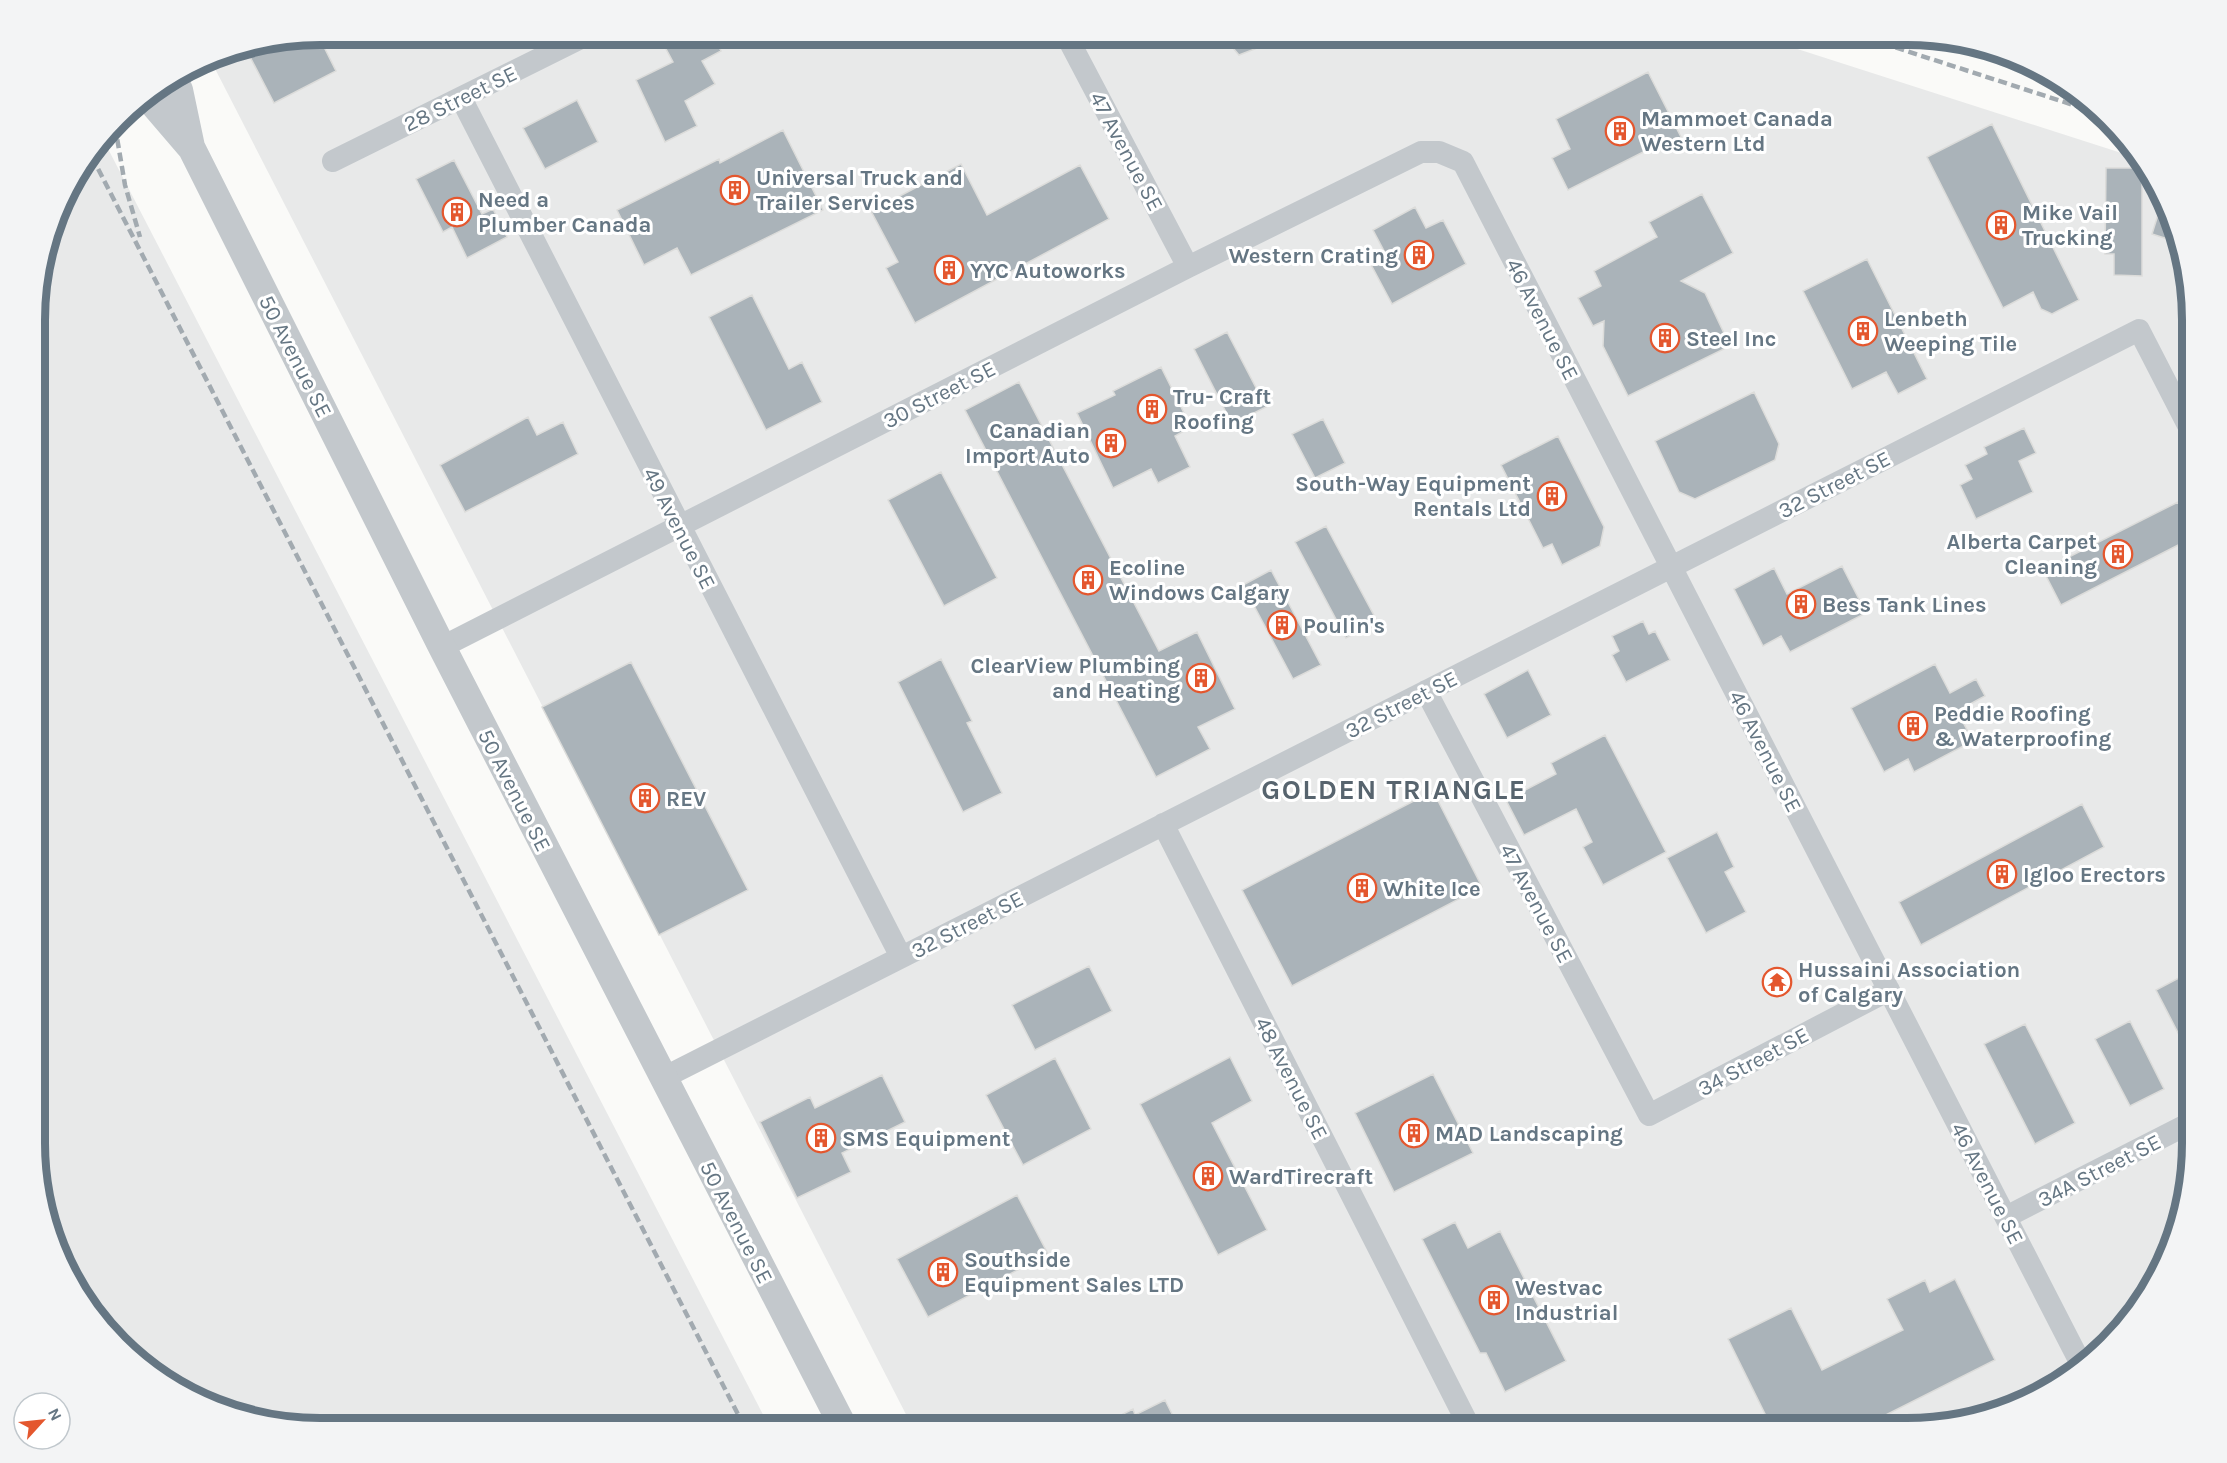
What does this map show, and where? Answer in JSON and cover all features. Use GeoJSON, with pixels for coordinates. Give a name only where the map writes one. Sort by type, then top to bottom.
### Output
{"type":"FeatureCollection","features":[{"type":"Feature","properties":{"kind":"street","name":"28 Street SE"},"geometry":{"type":"LineString","coordinates":[[333,161],[565,45]]}},
{"type":"Feature","properties":{"kind":"street","name":"47 Avenue SE"},"geometry":{"type":"LineString","coordinates":[[1072,45],[1188,267]]}},
{"type":"Feature","properties":{"kind":"street","name":"50 Avenue SE"},"geometry":{"type":"LineString","coordinates":[[177,85],[192,149]]}},
{"type":"Feature","properties":{"kind":"street","name":"49 Avenue SE"},"geometry":{"type":"LineString","coordinates":[[461,98],[901,957]]}},
{"type":"Feature","properties":{"kind":"street","name":"50 Avenue SE"},"geometry":{"type":"LineString","coordinates":[[153,101],[192,149],[442,647],[839,1418]]}},
{"type":"Feature","properties":{"kind":"street","name":"30 Street SE"},"geometry":{"type":"LineString","coordinates":[[442,647],[1188,267],[1421,153],[1439,152]]}},
{"type":"Feature","properties":{"kind":"street","name":"46 Avenue SE"},"geometry":{"type":"LineString","coordinates":[[1439,152],[1463,162],[2078,1358]]}},
{"type":"Feature","properties":{"kind":"street","name":"32 Street SE"},"geometry":{"type":"LineString","coordinates":[[663,1078],[2139,330],[2182,414]]}},
{"type":"Feature","properties":{"kind":"street","name":"47 Avenue SE"},"geometry":{"type":"LineString","coordinates":[[1426,691],[1649,1115]]}},
{"type":"Feature","properties":{"kind":"street","name":"48 Avenue SE"},"geometry":{"type":"LineString","coordinates":[[1163,825],[1465,1418]]}},
{"type":"Feature","properties":{"kind":"street","name":"34 Street SE"},"geometry":{"type":"LineString","coordinates":[[1649,1115],[1889,990]]}},
{"type":"Feature","properties":{"kind":"street","name":"34A Street SE"},"geometry":{"type":"LineString","coordinates":[[2006,1217],[2182,1127]]}},
{"type":"Feature","properties":{"kind":"shaded area"},"geometry":{"type":"Polygon","coordinates":[[[320,45],[1785,45],[2127,155],[2145,182],[2161,215],[2173,249],[2180,284],[2182,320],[2182,1143],[2177,1197],[2161,1248],[2136,1296],[2102,1338],[2060,1372],[2029,1390],[1978,1409],[1943,1416],[1907,1418],[908,1418],[214,66],[266,50],[320,45]]]}},
{"type":"Feature","properties":{"kind":"shaded area"},"geometry":{"type":"Polygon","coordinates":[[[107,146],[765,1418],[320,1418],[266,1413],[198,1390],[152,1361],[125,1338],[102,1311],[73,1265],[50,1197],[45,1143],[45,320],[50,266],[60,231],[73,198],[91,167],[107,146]]]}},
{"type":"Feature","properties":{"kind":"building"},"geometry":{"type":"Polygon","coordinates":[[[323,45],[336,71],[274,103],[249,54],[284,47],[323,45]]]}},
{"type":"Feature","properties":{"kind":"building"},"geometry":{"type":"Polygon","coordinates":[[[664,45],[718,45],[721,51],[702,61],[715,84],[685,101],[697,126],[665,142],[636,80],[673,62],[664,45]]]}},
{"type":"Feature","properties":{"kind":"building"},"geometry":{"type":"Polygon","coordinates":[[[1230,45],[1265,45],[1239,55],[1230,45]]]}},
{"type":"Feature","properties":{"kind":"building","name":"Mammoet Canada Western Ltd"},"geometry":{"type":"Polygon","coordinates":[[[1648,72],[1684,143],[1666,152],[1661,143],[1568,190],[1552,158],[1570,149],[1556,119],[1648,72]]]}},
{"type":"Feature","properties":{"kind":"building"},"geometry":{"type":"Polygon","coordinates":[[[577,100],[598,142],[545,169],[523,128],[577,100]]]}},
{"type":"Feature","properties":{"kind":"building","name":"Mike Vail Trucking"},"geometry":{"type":"Polygon","coordinates":[[[1992,124],[2079,300],[2052,314],[2041,309],[2033,292],[2003,308],[1927,157],[1992,124]]]}},
{"type":"Feature","properties":{"kind":"building","name":"Universal Truck and Trailer Services"},"geometry":{"type":"Polygon","coordinates":[[[783,130],[823,210],[691,275],[677,248],[644,265],[617,210],[719,159],[720,163],[783,130]]]}},
{"type":"Feature","properties":{"kind":"building","name":"Need a Plumber Canada"},"geometry":{"type":"Polygon","coordinates":[[[454,160],[482,214],[493,209],[507,237],[467,258],[452,227],[443,232],[416,179],[454,160]]]}},
{"type":"Feature","properties":{"kind":"building"},"geometry":{"type":"Polygon","coordinates":[[[961,164],[987,215],[1080,165],[1109,219],[915,323],[886,268],[898,262],[871,211],[961,164]]]}},
{"type":"Feature","properties":{"kind":"building"},"geometry":{"type":"Polygon","coordinates":[[[2106,168],[2137,168],[2142,177],[2142,276],[2114,275],[2114,254],[2105,254],[2106,168]]]}},
{"type":"Feature","properties":{"kind":"building"},"geometry":{"type":"Polygon","coordinates":[[[1702,194],[1733,253],[1681,281],[1705,293],[1730,346],[1628,396],[1603,346],[1604,321],[1593,326],[1578,298],[1601,286],[1594,271],[1657,237],[1649,222],[1702,194]]]}},
{"type":"Feature","properties":{"kind":"building","name":"Western Crating"},"geometry":{"type":"Polygon","coordinates":[[[1415,207],[1426,228],[1443,220],[1466,264],[1392,304],[1368,259],[1384,251],[1373,230],[1415,207]]]}},
{"type":"Feature","properties":{"kind":"building"},"geometry":{"type":"Polygon","coordinates":[[[2159,211],[2170,240],[2152,234],[2159,211]]]}},
{"type":"Feature","properties":{"kind":"building","name":"Lenbeth Weeping Tile"},"geometry":{"type":"Polygon","coordinates":[[[1867,259],[1927,379],[1898,394],[1886,372],[1852,389],[1803,291],[1867,259]]]}},
{"type":"Feature","properties":{"kind":"building"},"geometry":{"type":"Polygon","coordinates":[[[752,295],[789,369],[802,362],[822,402],[766,430],[709,317],[752,295]]]}},
{"type":"Feature","properties":{"kind":"building"},"geometry":{"type":"Polygon","coordinates":[[[1227,332],[1266,407],[1232,424],[1194,349],[1227,332]]]}},
{"type":"Feature","properties":{"kind":"building"},"geometry":{"type":"Polygon","coordinates":[[[1161,367],[1191,427],[1175,436],[1190,467],[1158,483],[1151,469],[1113,488],[1077,413],[1115,395],[1113,391],[1161,367]]]}},
{"type":"Feature","properties":{"kind":"building","name":"Ecoline Windows Calgary"},"geometry":{"type":"Polygon","coordinates":[[[1019,382],[1159,651],[1197,632],[1235,709],[1198,727],[1210,749],[1156,777],[965,410],[1019,382]]]}},
{"type":"Feature","properties":{"kind":"building"},"geometry":{"type":"Polygon","coordinates":[[[1754,392],[1779,444],[1775,460],[1695,499],[1679,492],[1655,441],[1754,392]]]}},
{"type":"Feature","properties":{"kind":"building"},"geometry":{"type":"Polygon","coordinates":[[[528,417],[537,435],[563,422],[578,454],[465,512],[440,465],[528,417]]]}},
{"type":"Feature","properties":{"kind":"building"},"geometry":{"type":"Polygon","coordinates":[[[1323,419],[1345,463],[1315,478],[1292,434],[1323,419]]]}},
{"type":"Feature","properties":{"kind":"building"},"geometry":{"type":"Polygon","coordinates":[[[2024,428],[2036,453],[2019,461],[2033,492],[1976,519],[1960,485],[1972,479],[1965,465],[1987,454],[1984,447],[2024,428]]]}},
{"type":"Feature","properties":{"kind":"building","name":"South-Way Equipment Rentals Ltd"},"geometry":{"type":"Polygon","coordinates":[[[1558,436],[1604,527],[1600,546],[1562,565],[1552,544],[1543,548],[1501,465],[1558,436]]]}},
{"type":"Feature","properties":{"kind":"building"},"geometry":{"type":"Polygon","coordinates":[[[941,472],[997,578],[944,606],[888,500],[941,472]]]}},
{"type":"Feature","properties":{"kind":"building","name":"Alberta Carpet Cleaning"},"geometry":{"type":"Polygon","coordinates":[[[2178,502],[2182,509],[2182,543],[2061,605],[2043,570],[2178,502]]]}},
{"type":"Feature","properties":{"kind":"building"},"geometry":{"type":"Polygon","coordinates":[[[1326,526],[1377,621],[1346,638],[1295,542],[1326,526]]]}},
{"type":"Feature","properties":{"kind":"building","name":"Bess Tank Lines"},"geometry":{"type":"Polygon","coordinates":[[[1842,566],[1866,613],[1790,652],[1781,636],[1763,646],[1734,589],[1774,568],[1787,594],[1842,566]]]}},
{"type":"Feature","properties":{"kind":"building","name":"Poulin's"},"geometry":{"type":"Polygon","coordinates":[[[1271,570],[1321,665],[1293,679],[1243,585],[1271,570]]]}},
{"type":"Feature","properties":{"kind":"building"},"geometry":{"type":"Polygon","coordinates":[[[1643,621],[1649,634],[1655,631],[1670,660],[1626,682],[1612,655],[1619,651],[1612,636],[1643,621]]]}},
{"type":"Feature","properties":{"kind":"building"},"geometry":{"type":"Polygon","coordinates":[[[941,659],[972,721],[967,723],[1002,793],[963,812],[898,682],[941,659]]]}},
{"type":"Feature","properties":{"kind":"building","name":"REV"},"geometry":{"type":"Polygon","coordinates":[[[631,662],[748,890],[659,935],[542,707],[631,662]]]}},
{"type":"Feature","properties":{"kind":"building","name":"Peddie Roofing & Waterproofing"},"geometry":{"type":"Polygon","coordinates":[[[1935,664],[1950,693],[1976,679],[1985,696],[1957,711],[1973,741],[1914,772],[1908,759],[1884,772],[1851,708],[1935,664]]]}},
{"type":"Feature","properties":{"kind":"building"},"geometry":{"type":"Polygon","coordinates":[[[1528,670],[1551,715],[1507,738],[1484,694],[1528,670]]]}},
{"type":"Feature","properties":{"kind":"building"},"geometry":{"type":"Polygon","coordinates":[[[1605,735],[1666,852],[1603,885],[1583,847],[1592,842],[1576,809],[1524,835],[1506,800],[1556,774],[1551,763],[1605,735]]]}},
{"type":"Feature","properties":{"kind":"building","name":"White Ice"},"geometry":{"type":"Polygon","coordinates":[[[1433,791],[1482,887],[1292,986],[1242,890],[1433,791]]]}},
{"type":"Feature","properties":{"kind":"building","name":"Igloo Erectors"},"geometry":{"type":"Polygon","coordinates":[[[2082,804],[2104,847],[1921,945],[1899,902],[2082,804]]]}},
{"type":"Feature","properties":{"kind":"building"},"geometry":{"type":"Polygon","coordinates":[[[1717,832],[1734,867],[1725,872],[1746,912],[1706,933],[1667,858],[1717,832]]]}},
{"type":"Feature","properties":{"kind":"building"},"geometry":{"type":"Polygon","coordinates":[[[1089,966],[1112,1011],[1035,1050],[1012,1005],[1089,966]]]}},
{"type":"Feature","properties":{"kind":"building"},"geometry":{"type":"Polygon","coordinates":[[[2182,976],[2182,1041],[2156,990],[2182,976]]]}},
{"type":"Feature","properties":{"kind":"building"},"geometry":{"type":"Polygon","coordinates":[[[2130,1021],[2164,1089],[2130,1106],[2095,1039],[2130,1021]]]}},
{"type":"Feature","properties":{"kind":"building"},"geometry":{"type":"Polygon","coordinates":[[[2025,1024],[2075,1123],[2035,1144],[1984,1044],[2025,1024]]]}},
{"type":"Feature","properties":{"kind":"building","name":"WardTirecraft"},"geometry":{"type":"Polygon","coordinates":[[[1230,1057],[1252,1101],[1212,1123],[1267,1230],[1218,1255],[1140,1104],[1230,1057]]]}},
{"type":"Feature","properties":{"kind":"building"},"geometry":{"type":"Polygon","coordinates":[[[1055,1058],[1091,1129],[1023,1165],[986,1095],[1055,1058]]]}},
{"type":"Feature","properties":{"kind":"building","name":"MAD Landscaping"},"geometry":{"type":"Polygon","coordinates":[[[1433,1074],[1473,1153],[1394,1192],[1355,1113],[1433,1074]]]}},
{"type":"Feature","properties":{"kind":"building","name":"SMS Equipment"},"geometry":{"type":"Polygon","coordinates":[[[882,1075],[905,1122],[842,1153],[851,1172],[797,1198],[760,1122],[810,1097],[815,1108],[882,1075]]]}},
{"type":"Feature","properties":{"kind":"building"},"geometry":{"type":"Polygon","coordinates":[[[1017,1195],[1048,1254],[928,1317],[897,1259],[1017,1195]]]}},
{"type":"Feature","properties":{"kind":"building","name":"Westvac Industrial"},"geometry":{"type":"Polygon","coordinates":[[[1455,1222],[1468,1248],[1500,1231],[1566,1361],[1505,1392],[1486,1353],[1480,1353],[1422,1239],[1455,1222]]]}},
{"type":"Feature","properties":{"kind":"building"},"geometry":{"type":"Polygon","coordinates":[[[1955,1279],[1995,1360],[1880,1418],[1767,1418],[1728,1339],[1791,1308],[1822,1370],[1903,1330],[1887,1299],[1925,1280],[1930,1292],[1955,1279]]]}},
{"type":"Feature","properties":{"kind":"building"},"geometry":{"type":"Polygon","coordinates":[[[1165,1400],[1174,1418],[1115,1418],[1133,1409],[1135,1415],[1165,1400]]]}},
{"type":"Feature","properties":{"kind":"railway"},"geometry":{"type":"LineString","coordinates":[[1888,45],[2082,108]]}},
{"type":"Feature","properties":{"kind":"railway"},"geometry":{"type":"LineString","coordinates":[[117,135],[125,185],[140,237]]}},
{"type":"Feature","properties":{"kind":"railway"},"geometry":{"type":"LineString","coordinates":[[95,162],[740,1418]]}},
{"type":"Feature","properties":{"kind":"place","name":"Mammoet Canada Western Ltd"},"geometry":{"type":"Point","coordinates":[1620,131]}},
{"type":"Feature","properties":{"kind":"place","name":"Universal Truck and Trailer Services"},"geometry":{"type":"Point","coordinates":[735,190]}},
{"type":"Feature","properties":{"kind":"place","name":"Need a Plumber Canada"},"geometry":{"type":"Point","coordinates":[457,212]}},
{"type":"Feature","properties":{"kind":"place","name":"Mike Vail Trucking"},"geometry":{"type":"Point","coordinates":[2001,225]}},
{"type":"Feature","properties":{"kind":"place","name":"Western Crating"},"geometry":{"type":"Point","coordinates":[1419,255]}},
{"type":"Feature","properties":{"kind":"place","name":"YYC Autoworks"},"geometry":{"type":"Point","coordinates":[949,270]}},
{"type":"Feature","properties":{"kind":"place","name":"Lenbeth Weeping Tile"},"geometry":{"type":"Point","coordinates":[1863,331]}},
{"type":"Feature","properties":{"kind":"place","name":"Steel Inc"},"geometry":{"type":"Point","coordinates":[1665,338]}},
{"type":"Feature","properties":{"kind":"place","name":"Tru- Craft Roofing"},"geometry":{"type":"Point","coordinates":[1152,409]}},
{"type":"Feature","properties":{"kind":"place","name":"Canadian Import Auto"},"geometry":{"type":"Point","coordinates":[1111,443]}},
{"type":"Feature","properties":{"kind":"place","name":"South-Way Equipment Rentals Ltd"},"geometry":{"type":"Point","coordinates":[1552,496]}},
{"type":"Feature","properties":{"kind":"place","name":"Alberta Carpet Cleaning"},"geometry":{"type":"Point","coordinates":[2118,554]}},
{"type":"Feature","properties":{"kind":"place","name":"Ecoline Windows Calgary"},"geometry":{"type":"Point","coordinates":[1088,580]}},
{"type":"Feature","properties":{"kind":"place","name":"Bess Tank Lines"},"geometry":{"type":"Point","coordinates":[1801,604]}},
{"type":"Feature","properties":{"kind":"place","name":"Poulin's"},"geometry":{"type":"Point","coordinates":[1282,625]}},
{"type":"Feature","properties":{"kind":"place","name":"ClearView Plumbing and Heating"},"geometry":{"type":"Point","coordinates":[1201,678]}},
{"type":"Feature","properties":{"kind":"place","name":"Peddie Roofing & Waterproofing"},"geometry":{"type":"Point","coordinates":[1913,726]}},
{"type":"Feature","properties":{"kind":"place","name":"REV"},"geometry":{"type":"Point","coordinates":[645,798]}},
{"type":"Feature","properties":{"kind":"place","name":"Igloo Erectors"},"geometry":{"type":"Point","coordinates":[2002,874]}},
{"type":"Feature","properties":{"kind":"place","name":"White Ice"},"geometry":{"type":"Point","coordinates":[1362,888]}},
{"type":"Feature","properties":{"kind":"place","name":"Hussaini Association of Calgary"},"geometry":{"type":"Point","coordinates":[1777,982]}},
{"type":"Feature","properties":{"kind":"place","name":"MAD Landscaping"},"geometry":{"type":"Point","coordinates":[1414,1133]}},
{"type":"Feature","properties":{"kind":"place","name":"SMS Equipment"},"geometry":{"type":"Point","coordinates":[821,1138]}},
{"type":"Feature","properties":{"kind":"place","name":"WardTirecraft"},"geometry":{"type":"Point","coordinates":[1208,1176]}},
{"type":"Feature","properties":{"kind":"place","name":"Southside Equipment Sales LTD"},"geometry":{"type":"Point","coordinates":[943,1272]}},
{"type":"Feature","properties":{"kind":"place","name":"Westvac Industrial"},"geometry":{"type":"Point","coordinates":[1494,1300]}},
{"type":"Feature","properties":{"kind":"district","name":"GOLDEN TRIANGLE"},"geometry":{"type":"Point","coordinates":[1394,789]}}]}
